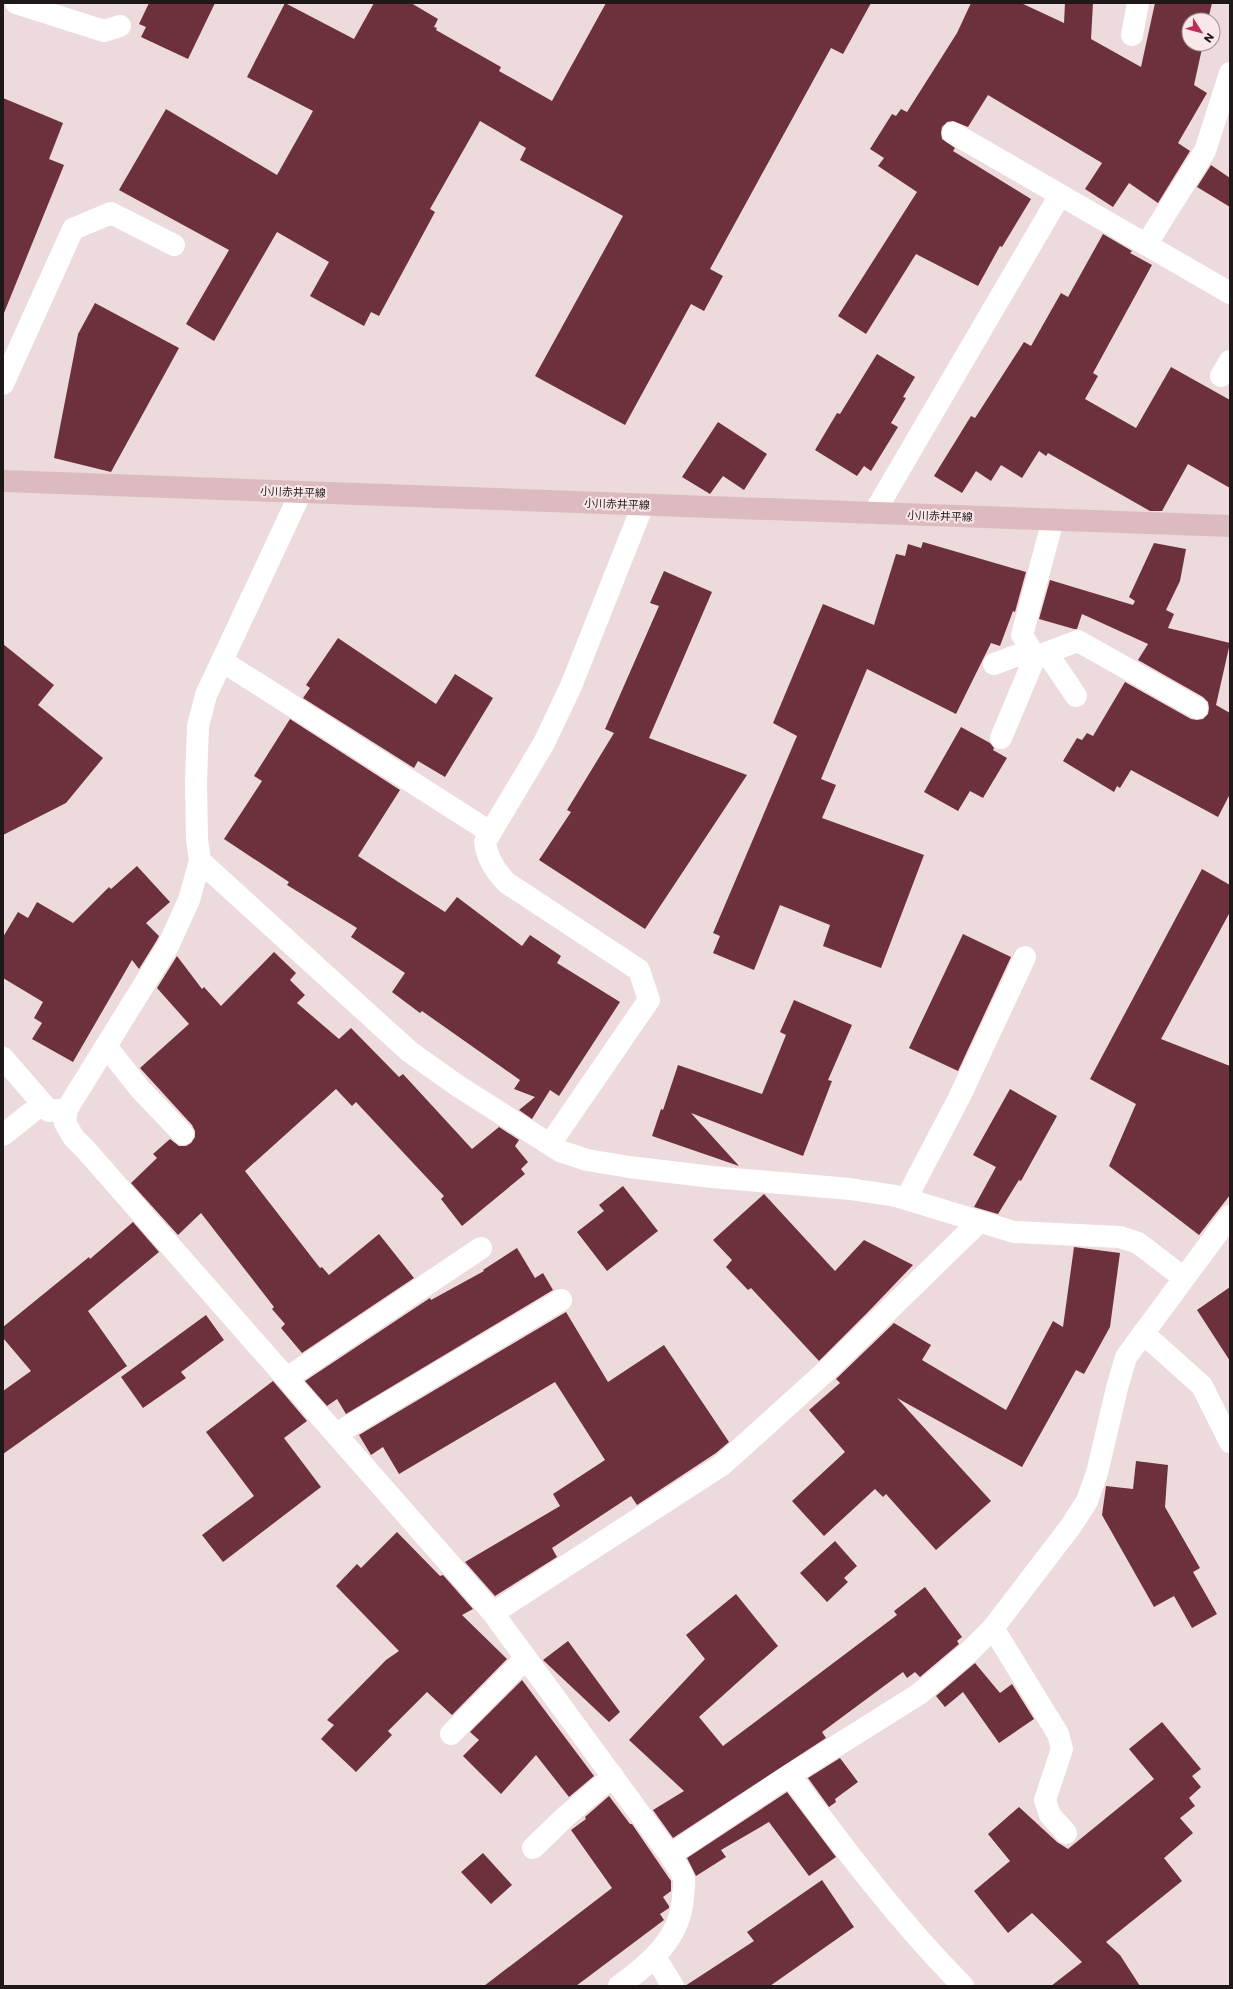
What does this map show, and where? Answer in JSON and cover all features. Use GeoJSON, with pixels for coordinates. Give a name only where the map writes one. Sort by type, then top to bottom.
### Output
{"type":"FeatureCollection","features":[{"type":"Feature","properties":{"kind":"main road","name":"小川赤井平線"},"geometry":{"type":"LineString","coordinates":[[3,481],[1230,526]]}},
{"type":"Feature","properties":{"kind":"street"},"geometry":{"type":"LineString","coordinates":[[16,3],[104,31],[120,26]]}},
{"type":"Feature","properties":{"kind":"street"},"geometry":{"type":"LineString","coordinates":[[1132,36],[1138,3]]}},
{"type":"Feature","properties":{"kind":"street"},"geometry":{"type":"LineString","coordinates":[[1146,245],[1205,151],[1230,73]]}},
{"type":"Feature","properties":{"kind":"street"},"geometry":{"type":"LineString","coordinates":[[953,133],[1230,293]]}},
{"type":"Feature","properties":{"kind":"street"},"geometry":{"type":"LineString","coordinates":[[874,513],[1060,195]]}},
{"type":"Feature","properties":{"kind":"street"},"geometry":{"type":"LineString","coordinates":[[3,384],[73,228],[111,213],[174,245]]}},
{"type":"Feature","properties":{"kind":"street"},"geometry":{"type":"LineString","coordinates":[[301,492],[206,695],[198,726],[196,782],[197,839],[200,861],[189,900],[168,946],[67,1109],[65,1123],[74,1138],[493,1613],[670,1855],[684,1879],[682,1908],[676,1928],[655,1957],[642,1970],[619,1986]]}},
{"type":"Feature","properties":{"kind":"street"},"geometry":{"type":"LineString","coordinates":[[550,1144],[649,1000],[639,970],[507,883],[496,871],[486,853],[485,842],[544,743],[571,686],[643,505]]}},
{"type":"Feature","properties":{"kind":"street"},"geometry":{"type":"LineString","coordinates":[[1053,520],[1022,635],[1076,696]]}},
{"type":"Feature","properties":{"kind":"street"},"geometry":{"type":"LineString","coordinates":[[994,664],[1078,641],[1197,708]]}},
{"type":"Feature","properties":{"kind":"street"},"geometry":{"type":"LineString","coordinates":[[1002,738],[1038,653]]}},
{"type":"Feature","properties":{"kind":"street"},"geometry":{"type":"LineString","coordinates":[[222,661],[490,832]]}},
{"type":"Feature","properties":{"kind":"street"},"geometry":{"type":"LineString","coordinates":[[200,861],[410,1052],[458,1086],[560,1151],[587,1160],[712,1177],[850,1189],[906,1199],[1014,1232],[1120,1237],[1138,1244],[1184,1278]]}},
{"type":"Feature","properties":{"kind":"street"},"geometry":{"type":"LineString","coordinates":[[906,1199],[960,1096],[1024,957]]}},
{"type":"Feature","properties":{"kind":"street"},"geometry":{"type":"LineString","coordinates":[[106,1046],[140,1089],[183,1134]]}},
{"type":"Feature","properties":{"kind":"street"},"geometry":{"type":"LineString","coordinates":[[3,1058],[49,1111],[67,1109]]}},
{"type":"Feature","properties":{"kind":"street"},"geometry":{"type":"LineString","coordinates":[[3,1135],[42,1104]]}},
{"type":"Feature","properties":{"kind":"street"},"geometry":{"type":"LineString","coordinates":[[670,1855],[790,1775],[919,1694],[969,1652],[993,1628],[1071,1526],[1087,1501],[1097,1473],[1117,1388],[1126,1357],[1230,1216]]}},
{"type":"Feature","properties":{"kind":"street"},"geometry":{"type":"LineString","coordinates":[[493,1613],[722,1465],[825,1372],[979,1222]]}},
{"type":"Feature","properties":{"kind":"street"},"geometry":{"type":"LineString","coordinates":[[287,1378],[481,1248]]}},
{"type":"Feature","properties":{"kind":"street"},"geometry":{"type":"LineString","coordinates":[[336,1434],[561,1300]]}},
{"type":"Feature","properties":{"kind":"street"},"geometry":{"type":"LineString","coordinates":[[1143,1333],[1202,1386],[1230,1442]]}},
{"type":"Feature","properties":{"kind":"street"},"geometry":{"type":"LineString","coordinates":[[993,1628],[1058,1734],[1062,1749],[1045,1800],[1050,1815],[1066,1833]]}},
{"type":"Feature","properties":{"kind":"street"},"geometry":{"type":"LineString","coordinates":[[451,1734],[526,1658]]}},
{"type":"Feature","properties":{"kind":"street"},"geometry":{"type":"LineString","coordinates":[[790,1775],[847,1854],[890,1907],[962,1986]]}},
{"type":"Feature","properties":{"kind":"street"},"geometry":{"type":"LineString","coordinates":[[533,1848],[565,1816],[613,1776]]}},
{"type":"Feature","properties":{"kind":"street"},"geometry":{"type":"LineString","coordinates":[[655,1957],[673,1986]]}},
{"type":"Feature","properties":{"kind":"building"},"geometry":{"type":"Polygon","coordinates":[[[149,3],[215,3],[188,59],[141,37],[146,27],[139,24],[149,3]]]}},
{"type":"Feature","properties":{"kind":"building"},"geometry":{"type":"Polygon","coordinates":[[[285,3],[354,39],[374,3],[411,3],[438,19],[434,27],[437,28],[436,30],[501,67],[499,71],[552,101],[606,3],[871,3],[843,54],[831,48],[710,269],[723,276],[704,311],[691,304],[625,425],[535,376],[623,216],[520,160],[526,148],[480,121],[430,209],[435,212],[379,316],[371,312],[364,326],[310,296],[329,262],[277,232],[214,341],[186,324],[229,250],[119,190],[166,109],[277,175],[313,111],[247,77],[285,3]]]}},
{"type":"Feature","properties":{"kind":"building"},"geometry":{"type":"Polygon","coordinates":[[[971,3],[1021,3],[1064,23],[1065,3],[1093,3],[1091,39],[1141,67],[1155,3],[1212,3],[1210,12],[1181,12],[1181,52],[1201,52],[1194,85],[1207,93],[1178,143],[1190,151],[1158,203],[1129,183],[1113,207],[1085,189],[1102,163],[988,95],[968,127],[953,121],[947,122],[942,127],[942,139],[955,148],[953,151],[1031,199],[1002,247],[1000,246],[978,286],[916,254],[866,334],[838,316],[917,192],[878,166],[884,158],[870,149],[892,114],[896,116],[901,109],[907,112],[957,33],[971,3]]]}},
{"type":"Feature","properties":{"kind":"building"},"geometry":{"type":"Polygon","coordinates":[[[3,98],[63,123],[49,159],[64,165],[4,313],[3,98]]]}},
{"type":"Feature","properties":{"kind":"building"},"geometry":{"type":"Polygon","coordinates":[[[1211,165],[1230,178],[1230,207],[1197,187],[1211,165]]]}},
{"type":"Feature","properties":{"kind":"building"},"geometry":{"type":"Polygon","coordinates":[[[1103,234],[1132,251],[1130,253],[1152,265],[1093,373],[1098,376],[1085,399],[1136,428],[1171,367],[1230,400],[1230,488],[1188,464],[1162,511],[1150,511],[1048,453],[1046,456],[1039,451],[1022,478],[1001,465],[991,481],[976,471],[962,493],[934,476],[971,416],[975,418],[1024,342],[1031,346],[1061,293],[1068,297],[1103,234]]]}},
{"type":"Feature","properties":{"kind":"building"},"geometry":{"type":"Polygon","coordinates":[[[95,303],[179,348],[111,472],[54,458],[78,334],[95,303]]]}},
{"type":"Feature","properties":{"kind":"building"},"geometry":{"type":"Polygon","coordinates":[[[877,354],[915,377],[903,397],[906,398],[891,423],[898,427],[871,471],[864,466],[857,476],[815,450],[837,413],[840,414],[877,354]]]}},
{"type":"Feature","properties":{"kind":"building"},"geometry":{"type":"Polygon","coordinates":[[[718,422],[767,454],[744,490],[723,476],[710,494],[682,477],[718,422]]]}},
{"type":"Feature","properties":{"kind":"building"},"geometry":{"type":"Polygon","coordinates":[[[923,542],[1026,572],[1015,612],[1013,611],[1000,646],[991,643],[956,714],[867,669],[821,779],[836,785],[822,818],[924,855],[881,968],[823,946],[830,925],[780,905],[754,970],[713,953],[720,936],[713,933],[797,736],[773,723],[823,604],[874,625],[896,554],[905,556],[908,544],[921,548],[923,542]]]}},
{"type":"Feature","properties":{"kind":"building"},"geometry":{"type":"Polygon","coordinates":[[[1154,543],[1186,549],[1180,581],[1166,610],[1174,614],[1168,628],[1230,643],[1216,705],[1230,713],[1230,794],[1218,817],[1131,770],[1120,788],[1117,786],[1114,792],[1063,761],[1077,738],[1082,740],[1087,733],[1093,736],[1125,682],[1191,719],[1203,719],[1208,714],[1208,702],[1203,697],[1138,660],[1148,644],[1082,614],[1077,629],[1039,619],[1050,580],[1133,605],[1135,601],[1129,597],[1154,543]]]}},
{"type":"Feature","properties":{"kind":"building"},"geometry":{"type":"Polygon","coordinates":[[[664,571],[712,592],[649,738],[747,775],[645,929],[539,860],[571,812],[567,810],[614,733],[605,729],[659,606],[650,603],[664,571]]]}},
{"type":"Feature","properties":{"kind":"building"},"geometry":{"type":"Polygon","coordinates":[[[338,638],[436,704],[455,674],[493,698],[445,777],[418,761],[414,768],[303,698],[310,688],[306,685],[338,638]]]}},
{"type":"Feature","properties":{"kind":"building"},"geometry":{"type":"Polygon","coordinates":[[[3,644],[54,685],[38,705],[103,758],[66,803],[3,835],[3,644]]]}},
{"type":"Feature","properties":{"kind":"building"},"geometry":{"type":"Polygon","coordinates":[[[290,719],[400,790],[358,856],[445,912],[457,897],[522,946],[530,935],[561,956],[557,963],[620,1002],[559,1096],[550,1090],[532,1119],[519,1110],[535,1097],[514,1089],[520,1080],[422,1011],[420,1013],[392,992],[405,973],[351,937],[357,928],[287,885],[289,882],[224,839],[262,781],[254,776],[290,719]]]}},
{"type":"Feature","properties":{"kind":"building"},"geometry":{"type":"Polygon","coordinates":[[[961,727],[990,743],[994,748],[993,750],[1007,758],[983,798],[970,791],[958,811],[924,792],[961,727]]]}},
{"type":"Feature","properties":{"kind":"building"},"geometry":{"type":"Polygon","coordinates":[[[137,866],[170,902],[146,923],[159,936],[139,969],[132,960],[73,1062],[32,1039],[42,1023],[34,1018],[43,1002],[3,978],[3,937],[18,912],[28,918],[37,902],[73,923],[109,887],[111,889],[137,866]]]}},
{"type":"Feature","properties":{"kind":"building"},"geometry":{"type":"Polygon","coordinates":[[[1202,869],[1230,885],[1230,912],[1161,1039],[1230,1066],[1230,1195],[1199,1235],[1109,1166],[1136,1104],[1090,1079],[1202,869]]]}},
{"type":"Feature","properties":{"kind":"building"},"geometry":{"type":"Polygon","coordinates":[[[963,934],[1011,957],[958,1071],[909,1048],[963,934]]]}},
{"type":"Feature","properties":{"kind":"building"},"geometry":{"type":"Polygon","coordinates":[[[274,952],[296,973],[290,980],[305,995],[297,1003],[339,1039],[351,1028],[399,1077],[403,1074],[472,1149],[499,1127],[519,1140],[515,1146],[528,1162],[521,1169],[525,1174],[462,1226],[441,1199],[444,1196],[356,1102],[352,1106],[336,1089],[245,1171],[320,1268],[322,1267],[329,1275],[379,1234],[414,1278],[302,1353],[281,1328],[285,1324],[272,1309],[274,1307],[201,1213],[178,1235],[131,1183],[157,1158],[153,1154],[170,1139],[179,1146],[186,1146],[191,1143],[195,1137],[195,1131],[192,1125],[140,1068],[189,1024],[157,988],[177,956],[202,989],[204,987],[221,1006],[274,952]]]}},
{"type":"Feature","properties":{"kind":"building"},"geometry":{"type":"Polygon","coordinates":[[[794,1000],[852,1025],[828,1080],[832,1081],[803,1156],[691,1113],[739,1166],[652,1136],[661,1109],[663,1110],[678,1065],[762,1094],[786,1035],[780,1032],[794,1000]]]}},
{"type":"Feature","properties":{"kind":"building"},"geometry":{"type":"Polygon","coordinates":[[[1010,1089],[1057,1116],[1021,1181],[1019,1180],[998,1214],[974,1207],[996,1167],[973,1155],[1010,1089]]]}},
{"type":"Feature","properties":{"kind":"building"},"geometry":{"type":"Polygon","coordinates":[[[623,1186],[658,1231],[607,1271],[577,1232],[604,1211],[599,1205],[623,1186]]]}},
{"type":"Feature","properties":{"kind":"building"},"geometry":{"type":"Polygon","coordinates":[[[764,1194],[835,1271],[864,1240],[913,1265],[819,1361],[751,1288],[748,1290],[726,1267],[732,1260],[713,1240],[764,1194]]]}},
{"type":"Feature","properties":{"kind":"building"},"geometry":{"type":"Polygon","coordinates":[[[133,1222],[159,1252],[88,1311],[127,1366],[3,1454],[3,1391],[31,1371],[3,1338],[3,1327],[89,1257],[90,1259],[133,1222]]]}},
{"type":"Feature","properties":{"kind":"building"},"geometry":{"type":"Polygon","coordinates":[[[1074,1247],[1120,1253],[1110,1327],[1084,1374],[1076,1370],[1022,1467],[897,1398],[991,1501],[936,1550],[886,1494],[883,1497],[875,1489],[824,1536],[792,1501],[845,1452],[809,1410],[840,1383],[836,1379],[894,1323],[931,1345],[922,1360],[1006,1410],[1053,1321],[1063,1327],[1074,1247]]]}},
{"type":"Feature","properties":{"kind":"building"},"geometry":{"type":"Polygon","coordinates":[[[517,1248],[535,1278],[543,1273],[553,1290],[346,1414],[337,1399],[327,1406],[305,1381],[430,1298],[431,1300],[484,1271],[483,1270],[517,1248]]]}},
{"type":"Feature","properties":{"kind":"building"},"geometry":{"type":"Polygon","coordinates":[[[1230,1287],[1230,1361],[1197,1310],[1230,1287]]]}},
{"type":"Feature","properties":{"kind":"building"},"geometry":{"type":"Polygon","coordinates":[[[566,1312],[608,1382],[664,1345],[729,1442],[716,1453],[637,1505],[631,1496],[552,1548],[557,1557],[495,1596],[465,1562],[560,1506],[553,1494],[605,1460],[555,1382],[399,1474],[383,1447],[371,1455],[359,1435],[566,1312]]]}},
{"type":"Feature","properties":{"kind":"building"},"geometry":{"type":"Polygon","coordinates":[[[206,1315],[224,1340],[181,1372],[186,1378],[143,1408],[121,1377],[206,1315]]]}},
{"type":"Feature","properties":{"kind":"building"},"geometry":{"type":"Polygon","coordinates":[[[273,1381],[307,1421],[284,1438],[321,1487],[223,1562],[202,1535],[254,1496],[206,1432],[273,1381]]]}},
{"type":"Feature","properties":{"kind":"building"},"geometry":{"type":"Polygon","coordinates":[[[1136,1461],[1168,1465],[1165,1507],[1200,1568],[1193,1572],[1217,1614],[1192,1628],[1174,1596],[1154,1607],[1102,1515],[1106,1486],[1133,1489],[1136,1461]]]}},
{"type":"Feature","properties":{"kind":"building"},"geometry":{"type":"Polygon","coordinates":[[[397,1532],[440,1576],[443,1575],[473,1609],[462,1615],[507,1659],[452,1715],[427,1692],[388,1731],[392,1735],[356,1772],[321,1739],[334,1725],[327,1720],[386,1660],[399,1651],[336,1586],[357,1564],[361,1568],[397,1532]]]}},
{"type":"Feature","properties":{"kind":"building"},"geometry":{"type":"Polygon","coordinates":[[[835,1541],[857,1566],[844,1578],[848,1582],[827,1602],[800,1573],[835,1541]]]}},
{"type":"Feature","properties":{"kind":"building"},"geometry":{"type":"Polygon","coordinates":[[[925,1587],[962,1637],[957,1641],[959,1644],[920,1677],[915,1672],[907,1678],[903,1672],[822,1732],[826,1738],[673,1838],[653,1810],[684,1791],[629,1740],[705,1659],[686,1635],[736,1594],[778,1646],[699,1717],[723,1746],[897,1615],[894,1611],[925,1587]]]}},
{"type":"Feature","properties":{"kind":"building"},"geometry":{"type":"Polygon","coordinates":[[[568,1641],[620,1712],[609,1722],[543,1660],[568,1641]]]}},
{"type":"Feature","properties":{"kind":"building"},"geometry":{"type":"Polygon","coordinates":[[[975,1663],[1000,1693],[1012,1684],[1034,1719],[999,1743],[963,1692],[945,1707],[936,1696],[975,1663]]]}},
{"type":"Feature","properties":{"kind":"building"},"geometry":{"type":"Polygon","coordinates":[[[522,1680],[594,1776],[569,1797],[536,1755],[501,1794],[463,1756],[479,1740],[470,1732],[522,1680]]]}},
{"type":"Feature","properties":{"kind":"building"},"geometry":{"type":"Polygon","coordinates":[[[1162,1722],[1201,1769],[1192,1776],[1201,1787],[1189,1798],[1195,1806],[1180,1818],[1193,1833],[1164,1858],[1182,1881],[1106,1942],[1120,1955],[1140,1986],[1051,1986],[1082,1962],[1032,1913],[1008,1933],[974,1891],[1010,1861],[988,1834],[1019,1807],[1057,1842],[1068,1849],[1154,1779],[1129,1749],[1162,1722]]]}},
{"type":"Feature","properties":{"kind":"building"},"geometry":{"type":"Polygon","coordinates":[[[840,1758],[858,1782],[835,1799],[836,1802],[829,1807],[808,1778],[840,1758]]]}},
{"type":"Feature","properties":{"kind":"building"},"geometry":{"type":"Polygon","coordinates":[[[787,1792],[836,1857],[809,1876],[769,1822],[721,1850],[726,1857],[696,1876],[687,1858],[787,1792]]]}},
{"type":"Feature","properties":{"kind":"building"},"geometry":{"type":"Polygon","coordinates":[[[609,1796],[630,1824],[632,1824],[671,1881],[671,1891],[663,1897],[669,1906],[669,1908],[660,1914],[664,1920],[576,1986],[484,1986],[612,1888],[571,1830],[586,1819],[585,1817],[609,1796]]]}},
{"type":"Feature","properties":{"kind":"building"},"geometry":{"type":"Polygon","coordinates":[[[483,1853],[512,1885],[491,1904],[461,1872],[483,1853]]]}},
{"type":"Feature","properties":{"kind":"building"},"geometry":{"type":"Polygon","coordinates":[[[822,1880],[854,1927],[770,1986],[685,1986],[754,1941],[747,1932],[822,1880]]]}}]}
